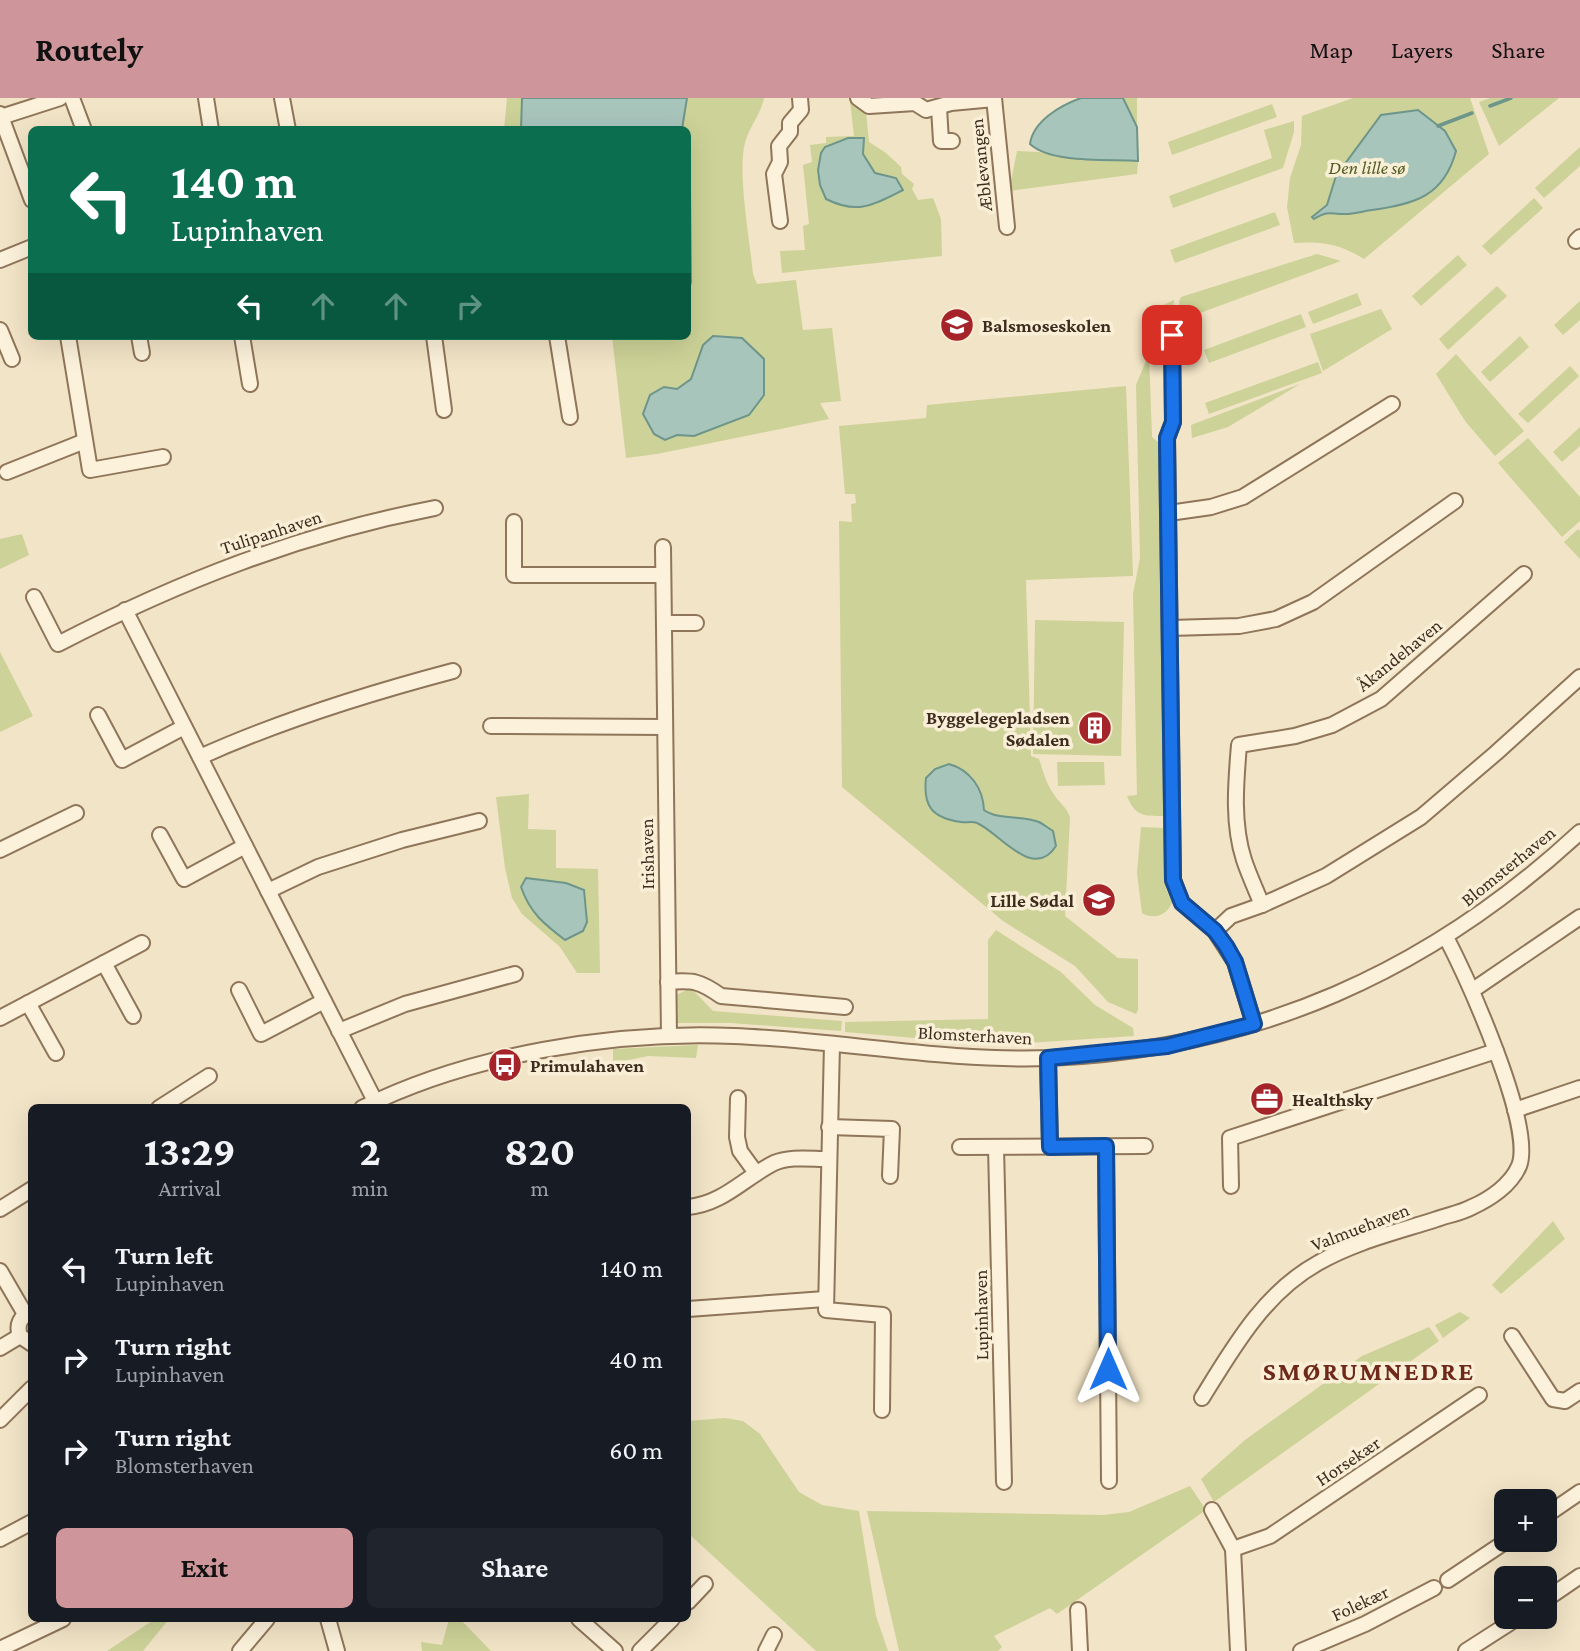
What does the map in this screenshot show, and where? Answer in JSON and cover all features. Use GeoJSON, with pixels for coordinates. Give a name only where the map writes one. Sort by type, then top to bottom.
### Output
{"type":"FeatureCollection","features":[{"type":"Feature","properties":{"kind":"street"},"geometry":{"type":"LineString","coordinates":[[28,189],[1,115],[60,98]]}},
{"type":"Feature","properties":{"kind":"street"},"geometry":{"type":"LineString","coordinates":[[72,98],[82,126]]}},
{"type":"Feature","properties":{"kind":"street"},"geometry":{"type":"LineString","coordinates":[[206,98],[210,126]]}},
{"type":"Feature","properties":{"kind":"street"},"geometry":{"type":"LineString","coordinates":[[282,98],[287,126]]}},
{"type":"Feature","properties":{"kind":"street"},"geometry":{"type":"LineString","coordinates":[[780,221],[774,174],[779,162],[779,146],[790,132],[790,123],[801,110],[800,98]]}},
{"type":"Feature","properties":{"kind":"street","name":"Æblevangen"},"geometry":{"type":"LineString","coordinates":[[858,98],[869,106],[915,103],[926,110],[950,103],[994,99],[1007,227]]}},
{"type":"Feature","properties":{"kind":"street"},"geometry":{"type":"LineString","coordinates":[[939,108],[941,141],[952,141]]}},
{"type":"Feature","properties":{"kind":"street"},"geometry":{"type":"LineString","coordinates":[[0,260],[28,249]]}},
{"type":"Feature","properties":{"kind":"street"},"geometry":{"type":"LineString","coordinates":[[0,330],[12,359]]}},
{"type":"Feature","properties":{"kind":"street"},"geometry":{"type":"LineString","coordinates":[[1172,335],[1173,422],[1167,438],[1173,880],[1182,903],[1215,931],[1235,962],[1254,1024]]}},
{"type":"Feature","properties":{"kind":"street"},"geometry":{"type":"LineString","coordinates":[[69,340],[90,470],[163,457]]}},
{"type":"Feature","properties":{"kind":"street"},"geometry":{"type":"LineString","coordinates":[[140,340],[142,353]]}},
{"type":"Feature","properties":{"kind":"street"},"geometry":{"type":"LineString","coordinates":[[243,340],[250,384]]}},
{"type":"Feature","properties":{"kind":"street"},"geometry":{"type":"LineString","coordinates":[[435,340],[444,410]]}},
{"type":"Feature","properties":{"kind":"street"},"geometry":{"type":"LineString","coordinates":[[558,340],[570,417]]}},
{"type":"Feature","properties":{"kind":"street"},"geometry":{"type":"LineString","coordinates":[[1169,513],[1210,507],[1243,496],[1392,404]]}},
{"type":"Feature","properties":{"kind":"street"},"geometry":{"type":"LineString","coordinates":[[6,472],[85,441]]}},
{"type":"Feature","properties":{"kind":"street"},"geometry":{"type":"LineString","coordinates":[[1170,628],[1239,626],[1289,613],[1313,602],[1455,501]]}},
{"type":"Feature","properties":{"kind":"street","name":"Tulipanhaven"},"geometry":{"type":"LineString","coordinates":[[34,597],[58,644],[125,610],[218,569],[302,541],[397,515],[435,508]]}},
{"type":"Feature","properties":{"kind":"street"},"geometry":{"type":"LineString","coordinates":[[514,522],[514,575],[663,575]]}},
{"type":"Feature","properties":{"kind":"street","name":"Irishaven"},"geometry":{"type":"LineString","coordinates":[[663,547],[669,1035]]}},
{"type":"Feature","properties":{"kind":"street","name":"Åkandehaven"},"geometry":{"type":"LineString","coordinates":[[1262,905],[1243,858],[1238,827],[1238,745],[1295,736],[1332,725],[1381,699],[1524,573]]}},
{"type":"Feature","properties":{"kind":"street"},"geometry":{"type":"LineString","coordinates":[[125,610],[339,1031],[368,1104]]}},
{"type":"Feature","properties":{"kind":"street"},"geometry":{"type":"LineString","coordinates":[[664,623],[696,623]]}},
{"type":"Feature","properties":{"kind":"street"},"geometry":{"type":"LineString","coordinates":[[200,757],[257,732],[359,696],[453,671]]}},
{"type":"Feature","properties":{"kind":"street"},"geometry":{"type":"LineString","coordinates":[[1215,931],[1231,916],[1262,905],[1354,860],[1429,811],[1580,677]]}},
{"type":"Feature","properties":{"kind":"street"},"geometry":{"type":"LineString","coordinates":[[97,715],[122,760],[184,727]]}},
{"type":"Feature","properties":{"kind":"street"},"geometry":{"type":"LineString","coordinates":[[491,726],[665,727]]}},
{"type":"Feature","properties":{"kind":"street"},"geometry":{"type":"LineString","coordinates":[[0,850],[76,813]]}},
{"type":"Feature","properties":{"kind":"street"},"geometry":{"type":"LineString","coordinates":[[268,891],[318,867],[401,840],[479,821]]}},
{"type":"Feature","properties":{"kind":"street","name":"Blomsterhaven"},"geometry":{"type":"LineString","coordinates":[[368,1104],[440,1077],[524,1054],[584,1043],[669,1035],[733,1036],[977,1057],[1048,1058],[1167,1046],[1254,1024],[1337,996],[1391,970],[1484,912],[1536,872],[1580,832]]}},
{"type":"Feature","properties":{"kind":"street"},"geometry":{"type":"LineString","coordinates":[[160,835],[184,879],[245,846]]}},
{"type":"Feature","properties":{"kind":"street"},"geometry":{"type":"LineString","coordinates":[[1473,990],[1580,917]]}},
{"type":"Feature","properties":{"kind":"street","name":"Valmuehaven"},"geometry":{"type":"LineString","coordinates":[[1202,1398],[1264,1306],[1287,1284],[1316,1264],[1348,1249],[1468,1209],[1495,1195],[1519,1167],[1523,1150],[1515,1110],[1473,990],[1446,937]]}},
{"type":"Feature","properties":{"kind":"street"},"geometry":{"type":"LineString","coordinates":[[0,1018],[142,943]]}},
{"type":"Feature","properties":{"kind":"street"},"geometry":{"type":"LineString","coordinates":[[104,963],[133,1016]]}},
{"type":"Feature","properties":{"kind":"street"},"geometry":{"type":"LineString","coordinates":[[339,1031],[405,1004],[515,974]]}},
{"type":"Feature","properties":{"kind":"street"},"geometry":{"type":"LineString","coordinates":[[668,982],[693,980],[704,984],[720,996],[845,1007]]}},
{"type":"Feature","properties":{"kind":"street"},"geometry":{"type":"LineString","coordinates":[[239,990],[261,1034],[324,1001]]}},
{"type":"Feature","properties":{"kind":"street"},"geometry":{"type":"LineString","coordinates":[[28,1003],[56,1053]]}},
{"type":"Feature","properties":{"kind":"street"},"geometry":{"type":"LineString","coordinates":[[832,1044],[826,1310],[883,1315],[882,1410]]}},
{"type":"Feature","properties":{"kind":"street"},"geometry":{"type":"LineString","coordinates":[[1231,1186],[1230,1138],[1496,1051]]}},
{"type":"Feature","properties":{"kind":"street"},"geometry":{"type":"LineString","coordinates":[[1048,1058],[1050,1147]]}},
{"type":"Feature","properties":{"kind":"street"},"geometry":{"type":"LineString","coordinates":[[165,1104],[209,1076]]}},
{"type":"Feature","properties":{"kind":"street"},"geometry":{"type":"LineString","coordinates":[[1515,1110],[1580,1088]]}},
{"type":"Feature","properties":{"kind":"street"},"geometry":{"type":"LineString","coordinates":[[738,1098],[737,1137],[740,1151],[757,1174]]}},
{"type":"Feature","properties":{"kind":"street"},"geometry":{"type":"LineString","coordinates":[[829,1127],[892,1129],[890,1176]]}},
{"type":"Feature","properties":{"kind":"street"},"geometry":{"type":"LineString","coordinates":[[1106,1146],[1108,1481]]}},
{"type":"Feature","properties":{"kind":"street"},"geometry":{"type":"LineString","coordinates":[[960,1147],[1145,1146]]}},
{"type":"Feature","properties":{"kind":"street","name":"Lupinhaven"},"geometry":{"type":"LineString","coordinates":[[996,1147],[1004,1482]]}},
{"type":"Feature","properties":{"kind":"street"},"geometry":{"type":"LineString","coordinates":[[691,1207],[702,1206],[719,1199],[776,1162],[792,1158],[828,1159]]}},
{"type":"Feature","properties":{"kind":"street"},"geometry":{"type":"LineString","coordinates":[[0,1209],[28,1192]]}},
{"type":"Feature","properties":{"kind":"street"},"geometry":{"type":"LineString","coordinates":[[0,1271],[28,1313],[18,1327],[26,1340],[0,1348]]}},
{"type":"Feature","properties":{"kind":"street"},"geometry":{"type":"LineString","coordinates":[[691,1309],[825,1298]]}},
{"type":"Feature","properties":{"kind":"street"},"geometry":{"type":"LineString","coordinates":[[1512,1336],[1553,1398],[1565,1401],[1580,1391]]}},
{"type":"Feature","properties":{"kind":"street"},"geometry":{"type":"LineString","coordinates":[[0,1419],[28,1392]]}},
{"type":"Feature","properties":{"kind":"street","name":"Horsekær"},"geometry":{"type":"LineString","coordinates":[[1233,1549],[1270,1536],[1479,1395]]}},
{"type":"Feature","properties":{"kind":"street"},"geometry":{"type":"LineString","coordinates":[[1557,1508],[1580,1492]]}},
{"type":"Feature","properties":{"kind":"street"},"geometry":{"type":"LineString","coordinates":[[1212,1510],[1233,1549],[1238,1651]]}},
{"type":"Feature","properties":{"kind":"street"},"geometry":{"type":"LineString","coordinates":[[0,1539],[28,1524]]}},
{"type":"Feature","properties":{"kind":"street"},"geometry":{"type":"LineString","coordinates":[[1448,1580],[1494,1549]]}},
{"type":"Feature","properties":{"kind":"street"},"geometry":{"type":"LineString","coordinates":[[1557,1592],[1580,1577]]}},
{"type":"Feature","properties":{"kind":"street"},"geometry":{"type":"LineString","coordinates":[[691,1599],[705,1584]]}},
{"type":"Feature","properties":{"kind":"street","name":"Folekær"},"geometry":{"type":"LineString","coordinates":[[1301,1651],[1365,1624],[1434,1588]]}},
{"type":"Feature","properties":{"kind":"street"},"geometry":{"type":"LineString","coordinates":[[1078,1610],[1080,1651]]}},
{"type":"Feature","properties":{"kind":"street"},"geometry":{"type":"LineString","coordinates":[[0,1648],[56,1622]]}},
{"type":"Feature","properties":{"kind":"street"},"geometry":{"type":"LineString","coordinates":[[240,1651],[264,1622]]}},
{"type":"Feature","properties":{"kind":"street"},"geometry":{"type":"LineString","coordinates":[[329,1622],[337,1651]]}},
{"type":"Feature","properties":{"kind":"street"},"geometry":{"type":"LineString","coordinates":[[584,1622],[615,1651]]}},
{"type":"Feature","properties":{"kind":"street"},"geometry":{"type":"LineString","coordinates":[[640,1651],[669,1622]]}},
{"type":"Feature","properties":{"kind":"street"},"geometry":{"type":"LineString","coordinates":[[1470,1650],[1501,1629]]}},
{"type":"Feature","properties":{"kind":"street"},"geometry":{"type":"LineString","coordinates":[[766,1651],[774,1635]]}},
{"type":"Feature","properties":{"kind":"green space"},"geometry":{"type":"Polygon","coordinates":[[[507,98],[764,98],[745,143],[742,171],[753,274],[757,284],[796,280],[803,330],[832,328],[841,401],[820,403],[829,419],[626,458],[612,340],[691,340],[691,126],[504,126],[507,98]]]}},
{"type":"Feature","properties":{"kind":"green space"},"geometry":{"type":"Polygon","coordinates":[[[1123,98],[1137,98],[1137,127],[1123,98]]]}},
{"type":"Feature","properties":{"kind":"green space","name":"Den lille sø"},"geometry":{"type":"Polygon","coordinates":[[[1353,98],[1470,98],[1489,154],[1364,259],[1331,245],[1294,243],[1287,207],[1290,178],[1301,145],[1302,116],[1353,98]]]}},
{"type":"Feature","properties":{"kind":"green space"},"geometry":{"type":"Polygon","coordinates":[[[1490,98],[1559,98],[1499,146],[1479,102],[1490,98]]]}},
{"type":"Feature","properties":{"kind":"green space"},"geometry":{"type":"Polygon","coordinates":[[[850,101],[866,112],[869,142],[901,167],[902,174],[914,184],[912,189],[918,200],[933,198],[941,219],[942,256],[782,273],[780,251],[805,250],[803,226],[809,224],[803,165],[812,162],[810,145],[826,143],[826,137],[854,136],[850,101]]]}},
{"type":"Feature","properties":{"kind":"green space"},"geometry":{"type":"Polygon","coordinates":[[[1272,104],[1277,117],[1172,155],[1168,142],[1272,104]]]}},
{"type":"Feature","properties":{"kind":"green space"},"geometry":{"type":"Polygon","coordinates":[[[1294,121],[1294,132],[1283,168],[1173,208],[1169,196],[1272,158],[1264,130],[1294,121]]]}},
{"type":"Feature","properties":{"kind":"green space"},"geometry":{"type":"Polygon","coordinates":[[[1580,147],[1580,166],[1544,198],[1535,188],[1580,147]]]}},
{"type":"Feature","properties":{"kind":"green space"},"geometry":{"type":"Polygon","coordinates":[[[1017,151],[1138,161],[1137,174],[1009,191],[1017,151]]]}},
{"type":"Feature","properties":{"kind":"green space"},"geometry":{"type":"Polygon","coordinates":[[[1534,198],[1543,208],[1491,255],[1482,246],[1534,198]]]}},
{"type":"Feature","properties":{"kind":"green space"},"geometry":{"type":"Polygon","coordinates":[[[1275,212],[1280,225],[1175,263],[1170,250],[1275,212]]]}},
{"type":"Feature","properties":{"kind":"green space"},"geometry":{"type":"Polygon","coordinates":[[[1317,254],[1341,261],[1181,320],[1181,297],[1317,254]]]}},
{"type":"Feature","properties":{"kind":"green space"},"geometry":{"type":"Polygon","coordinates":[[[1458,255],[1467,265],[1421,306],[1412,296],[1458,255]]]}},
{"type":"Feature","properties":{"kind":"green space"},"geometry":{"type":"Polygon","coordinates":[[[1497,286],[1507,296],[1448,350],[1439,339],[1497,286]]]}},
{"type":"Feature","properties":{"kind":"green space"},"geometry":{"type":"Polygon","coordinates":[[[1357,293],[1362,305],[1313,324],[1308,312],[1357,293]]]}},
{"type":"Feature","properties":{"kind":"green space"},"geometry":{"type":"Polygon","coordinates":[[[1174,300],[1172,328],[1150,333],[1151,311],[1174,300]]]}},
{"type":"Feature","properties":{"kind":"green space"},"geometry":{"type":"Polygon","coordinates":[[[1580,301],[1580,320],[1563,335],[1554,325],[1580,301]]]}},
{"type":"Feature","properties":{"kind":"green space"},"geometry":{"type":"Polygon","coordinates":[[[1381,309],[1392,329],[1323,371],[1310,334],[1381,309]]]}},
{"type":"Feature","properties":{"kind":"green space"},"geometry":{"type":"Polygon","coordinates":[[[1301,314],[1306,327],[1209,363],[1204,350],[1301,314]]]}},
{"type":"Feature","properties":{"kind":"green space"},"geometry":{"type":"Polygon","coordinates":[[[1520,336],[1529,347],[1490,382],[1481,372],[1520,336]]]}},
{"type":"Feature","properties":{"kind":"green space"},"geometry":{"type":"Polygon","coordinates":[[[1149,354],[1152,437],[1160,444],[1164,816],[1141,814],[1133,808],[1127,796],[1137,795],[1133,594],[1140,558],[1136,385],[1149,354]]]}},
{"type":"Feature","properties":{"kind":"green space"},"geometry":{"type":"Polygon","coordinates":[[[1456,354],[1524,431],[1495,456],[1465,421],[1436,374],[1456,354]]]}},
{"type":"Feature","properties":{"kind":"green space"},"geometry":{"type":"Polygon","coordinates":[[[1318,362],[1322,373],[1209,414],[1205,403],[1318,362]]]}},
{"type":"Feature","properties":{"kind":"green space"},"geometry":{"type":"Polygon","coordinates":[[[1570,366],[1579,376],[1528,423],[1518,414],[1570,366]]]}},
{"type":"Feature","properties":{"kind":"green space"},"geometry":{"type":"Polygon","coordinates":[[[1300,384],[1228,427],[1192,438],[1191,425],[1300,384]]]}},
{"type":"Feature","properties":{"kind":"green space"},"geometry":{"type":"Polygon","coordinates":[[[1126,386],[1133,576],[1026,580],[1031,756],[1039,759],[1051,789],[1070,817],[1065,916],[1118,958],[1138,959],[1136,1014],[1108,1002],[1075,966],[1003,921],[842,787],[839,521],[852,522],[851,504],[856,503],[855,494],[845,494],[839,426],[926,418],[927,405],[1126,386]]]}},
{"type":"Feature","properties":{"kind":"green space"},"geometry":{"type":"Polygon","coordinates":[[[1580,427],[1580,446],[1562,462],[1553,452],[1580,427]]]}},
{"type":"Feature","properties":{"kind":"green space"},"geometry":{"type":"Polygon","coordinates":[[[1528,438],[1580,497],[1580,521],[1562,537],[1498,463],[1528,438]]]}},
{"type":"Feature","properties":{"kind":"green space"},"geometry":{"type":"Polygon","coordinates":[[[1578,529],[1580,531],[1580,559],[1564,542],[1578,529]]]}},
{"type":"Feature","properties":{"kind":"green space"},"geometry":{"type":"Polygon","coordinates":[[[22,534],[29,555],[0,569],[0,539],[22,534]]]}},
{"type":"Feature","properties":{"kind":"green space"},"geometry":{"type":"Polygon","coordinates":[[[1035,620],[1124,622],[1121,756],[1033,754],[1035,620]]]}},
{"type":"Feature","properties":{"kind":"green space"},"geometry":{"type":"Polygon","coordinates":[[[0,652],[33,716],[0,732],[0,652]]]}},
{"type":"Feature","properties":{"kind":"green space"},"geometry":{"type":"Polygon","coordinates":[[[1057,762],[1104,762],[1105,785],[1058,786],[1057,762]]]}},
{"type":"Feature","properties":{"kind":"green space"},"geometry":{"type":"Polygon","coordinates":[[[529,794],[528,829],[556,830],[556,868],[598,869],[600,973],[577,973],[560,947],[522,914],[512,898],[505,868],[496,797],[529,794]]]}},
{"type":"Feature","properties":{"kind":"green space"},"geometry":{"type":"Polygon","coordinates":[[[1141,827],[1164,828],[1166,889],[1172,902],[1164,913],[1156,916],[1142,913],[1137,873],[1141,827]]]}},
{"type":"Feature","properties":{"kind":"green space"},"geometry":{"type":"Polygon","coordinates":[[[996,930],[1061,972],[1095,1005],[1133,1028],[1134,1036],[996,1045],[845,1032],[845,1022],[988,1019],[988,940],[996,930]]]}},
{"type":"Feature","properties":{"kind":"green space"},"geometry":{"type":"Polygon","coordinates":[[[691,988],[713,1011],[842,1021],[841,1031],[731,1023],[674,1023],[674,996],[691,988]]]}},
{"type":"Feature","properties":{"kind":"green space"},"geometry":{"type":"Polygon","coordinates":[[[698,1045],[696,1058],[648,1056],[613,1063],[613,1049],[698,1045]]]}},
{"type":"Feature","properties":{"kind":"green space"},"geometry":{"type":"Polygon","coordinates":[[[1553,1221],[1565,1239],[1501,1294],[1492,1285],[1553,1221]]]}},
{"type":"Feature","properties":{"kind":"green space"},"geometry":{"type":"Polygon","coordinates":[[[1460,1312],[1470,1318],[1443,1338],[1435,1325],[1460,1312]]]}},
{"type":"Feature","properties":{"kind":"green space"},"geometry":{"type":"Polygon","coordinates":[[[1429,1327],[1439,1341],[1214,1502],[1201,1479],[1245,1440],[1362,1356],[1429,1327]]]}},
{"type":"Feature","properties":{"kind":"green space"},"geometry":{"type":"Polygon","coordinates":[[[725,1418],[743,1421],[760,1434],[799,1492],[822,1505],[859,1511],[876,1616],[888,1651],[816,1651],[691,1536],[691,1421],[725,1418]]]}},
{"type":"Feature","properties":{"kind":"green space"},"geometry":{"type":"Polygon","coordinates":[[[1190,1486],[1206,1510],[1057,1614],[1050,1608],[994,1636],[1002,1647],[998,1651],[899,1651],[867,1511],[1103,1515],[1129,1512],[1190,1486]]]}},
{"type":"Feature","properties":{"kind":"green space"},"geometry":{"type":"Polygon","coordinates":[[[150,1622],[167,1622],[143,1651],[107,1651],[150,1622]]]}},
{"type":"Feature","properties":{"kind":"green space"},"geometry":{"type":"Polygon","coordinates":[[[448,1622],[463,1622],[491,1651],[422,1651],[421,1642],[442,1645],[448,1622]]]}},
{"type":"Feature","properties":{"kind":"water"},"geometry":{"type":"Polygon","coordinates":[[[522,98],[687,98],[682,126],[521,126],[522,98]]]}},
{"type":"Feature","properties":{"kind":"water"},"geometry":{"type":"Polygon","coordinates":[[[1081,98],[1123,98],[1137,127],[1138,161],[1066,158],[1052,155],[1030,144],[1042,121],[1081,98]]]}},
{"type":"Feature","properties":{"kind":"water"},"geometry":{"type":"Polygon","coordinates":[[[1418,110],[1445,131],[1456,151],[1451,166],[1435,188],[1426,195],[1402,205],[1352,214],[1326,213],[1314,219],[1312,217],[1327,205],[1336,176],[1381,115],[1418,110]]]}},
{"type":"Feature","properties":{"kind":"water"},"geometry":{"type":"Polygon","coordinates":[[[848,138],[864,138],[863,154],[875,173],[896,178],[903,190],[883,200],[857,207],[826,199],[818,170],[821,153],[825,147],[848,138]]]}},
{"type":"Feature","properties":{"kind":"water"},"geometry":{"type":"Polygon","coordinates":[[[713,336],[742,338],[764,359],[764,395],[749,415],[694,436],[677,435],[665,440],[654,434],[643,414],[650,395],[664,387],[677,389],[691,379],[703,345],[713,336]]]}},
{"type":"Feature","properties":{"kind":"water"},"geometry":{"type":"Polygon","coordinates":[[[949,764],[969,775],[974,781],[981,794],[984,810],[996,815],[1039,822],[1053,831],[1056,846],[1047,856],[1037,859],[1027,857],[977,823],[951,820],[936,813],[931,809],[926,796],[926,778],[935,769],[949,764]]]}},
{"type":"Feature","properties":{"kind":"water"},"geometry":{"type":"Polygon","coordinates":[[[526,878],[566,883],[584,890],[587,922],[583,931],[565,940],[544,923],[533,911],[521,887],[526,878]]]}},
{"type":"Feature","properties":{"kind":"waterway"},"geometry":{"type":"LineString","coordinates":[[1490,106],[1511,98]]}},
{"type":"Feature","properties":{"kind":"waterway"},"geometry":{"type":"LineString","coordinates":[[1438,126],[1472,113]]}},
{"type":"Feature","properties":{"kind":"place","name":"Balsmoseskolen"},"geometry":{"type":"Point","coordinates":[957,325]}},
{"type":"Feature","properties":{"kind":"place","name":"Byggelegepladsen Sødalen"},"geometry":{"type":"Point","coordinates":[1095,728]}},
{"type":"Feature","properties":{"kind":"place","name":"Lille Sødal"},"geometry":{"type":"Point","coordinates":[1099,900]}},
{"type":"Feature","properties":{"kind":"place","name":"Primulahaven"},"geometry":{"type":"Point","coordinates":[505,1065]}},
{"type":"Feature","properties":{"kind":"place","name":"Healthsky"},"geometry":{"type":"Point","coordinates":[1267,1099]}},
{"type":"Feature","properties":{"kind":"district","name":"SMØRUMNEDRE"},"geometry":{"type":"Point","coordinates":[1369,1371]}},
{"type":"Feature","properties":{"kind":"route"},"geometry":{"type":"LineString","coordinates":[[1108,1369],[1106,1146],[1050,1147],[1048,1058],[1167,1046],[1254,1024],[1235,962],[1215,931],[1182,903],[1173,880],[1167,438],[1173,422],[1172,335]]}}]}
